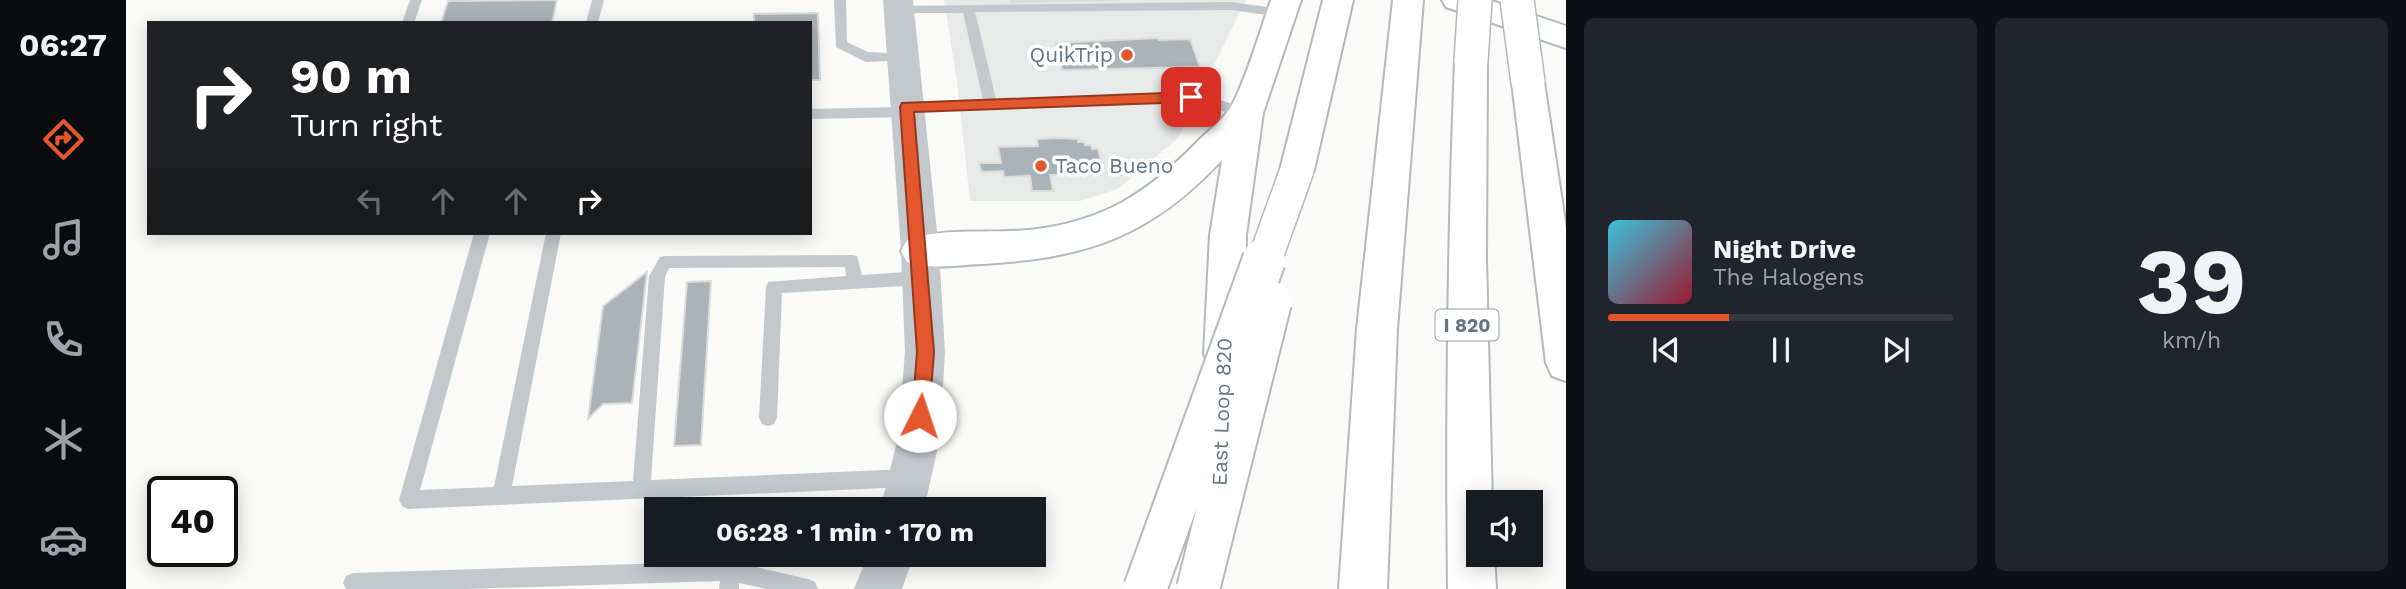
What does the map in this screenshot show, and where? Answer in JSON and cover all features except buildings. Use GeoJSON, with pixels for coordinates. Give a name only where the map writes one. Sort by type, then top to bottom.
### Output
{"type":"FeatureCollection","features":[{"type":"Feature","properties":{"kind":"main road"},"geometry":{"type":"LineString","coordinates":[[1198,589],[1258,355],[1297,170],[1338,0]]}},
{"type":"Feature","properties":{"kind":"main road"},"geometry":{"type":"LineString","coordinates":[[1457,0],[1566,37]]}},
{"type":"Feature","properties":{"kind":"main road","name":"I 820"},"geometry":{"type":"LineString","coordinates":[[1472,589],[1467,400],[1467,202],[1475,0]]}},
{"type":"Feature","properties":{"kind":"main road"},"geometry":{"type":"LineString","coordinates":[[1517,0],[1566,363]]}},
{"type":"Feature","properties":{"kind":"main road"},"geometry":{"type":"LineString","coordinates":[[921,265],[1086,235],[1135,214],[1175,184],[1246,113],[1284,7]]}},
{"type":"Feature","properties":{"kind":"main road"},"geometry":{"type":"LineString","coordinates":[[1363,589],[1369,445],[1390,176],[1406,16]]}},
{"type":"Feature","properties":{"kind":"main road"},"geometry":{"type":"LineString","coordinates":[[1530,91],[1566,237]]}},
{"type":"Feature","properties":{"kind":"main road","name":"East Loop 820"},"geometry":{"type":"LineString","coordinates":[[1217,589],[1228,235],[1246,113]]}},
{"type":"Feature","properties":{"kind":"main road"},"geometry":{"type":"LineString","coordinates":[[1145,589],[1297,170]]}},
{"type":"Feature","properties":{"kind":"main road"},"geometry":{"type":"LineString","coordinates":[[1338,589],[1369,445]]}},
{"type":"Feature","properties":{"kind":"street"},"geometry":{"type":"LineString","coordinates":[[898,5],[921,265],[925,352],[919,438],[906,494]]}},
{"type":"Feature","properties":{"kind":"street"},"geometry":{"type":"LineString","coordinates":[[878,589],[886,567]]}},
{"type":"Feature","properties":{"kind":"lane"},"geometry":{"type":"LineString","coordinates":[[409,21],[416,0]]}},
{"type":"Feature","properties":{"kind":"lane"},"geometry":{"type":"LineString","coordinates":[[593,21],[598,0]]}},
{"type":"Feature","properties":{"kind":"lane"},"geometry":{"type":"LineString","coordinates":[[840,0],[841,44],[866,57],[903,57]]}},
{"type":"Feature","properties":{"kind":"lane"},"geometry":{"type":"LineString","coordinates":[[898,5],[968,9],[995,4],[1229,3],[1284,7]]}},
{"type":"Feature","properties":{"kind":"lane"},"geometry":{"type":"LineString","coordinates":[[968,9],[991,104]]}},
{"type":"Feature","properties":{"kind":"lane"},"geometry":{"type":"LineString","coordinates":[[812,114],[1191,97],[1246,113]]}},
{"type":"Feature","properties":{"kind":"lane"},"geometry":{"type":"LineString","coordinates":[[481,235],[408,500],[641,490],[906,494]]}},
{"type":"Feature","properties":{"kind":"lane"},"geometry":{"type":"LineString","coordinates":[[501,496],[553,235]]}},
{"type":"Feature","properties":{"kind":"lane"},"geometry":{"type":"LineString","coordinates":[[641,490],[657,276],[665,262],[852,261],[855,282]]}},
{"type":"Feature","properties":{"kind":"lane"},"geometry":{"type":"LineString","coordinates":[[768,418],[775,287],[855,282],[921,265]]}},
{"type":"Feature","properties":{"kind":"lane"},"geometry":{"type":"LineString","coordinates":[[353,583],[438,585],[729,580],[808,589]]}},
{"type":"Feature","properties":{"kind":"shaded area"},"geometry":{"type":"Polygon","coordinates":[[[944,0],[1246,0],[1178,138],[1118,189],[1080,201],[970,201],[957,82],[944,0]]]}},
{"type":"Feature","properties":{"kind":"place","name":"QuikTrip"},"geometry":{"type":"Point","coordinates":[1127,55]}},
{"type":"Feature","properties":{"kind":"place","name":"Taco Bueno"},"geometry":{"type":"Point","coordinates":[1041,166]}},
{"type":"Feature","properties":{"kind":"route"},"geometry":{"type":"LineString","coordinates":[[920,416],[925,352],[920,251],[907,107],[1191,97]]}}]}
